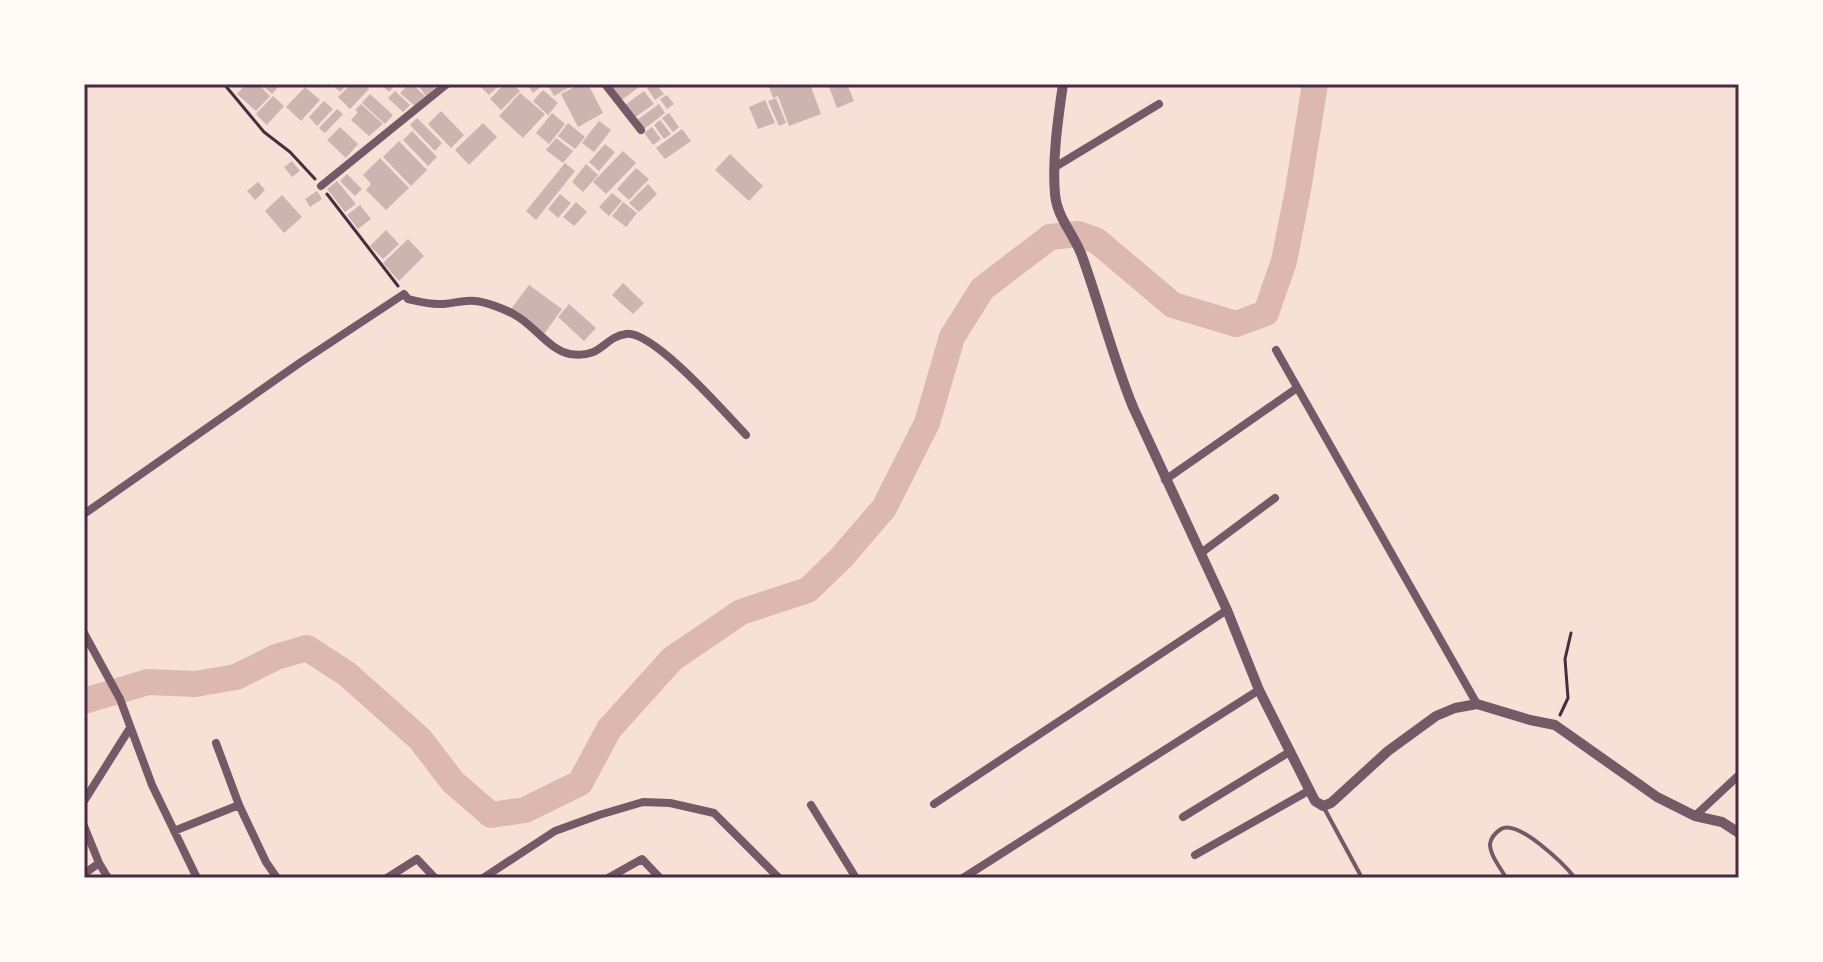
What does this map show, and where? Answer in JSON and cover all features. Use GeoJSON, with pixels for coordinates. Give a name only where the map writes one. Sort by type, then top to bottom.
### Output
{"type":"FeatureCollection","features":[{"type":"Feature","properties":{"kind":"street"},"geometry":{"type":"LineString","coordinates":[[321,186],[447,84]]}},
{"type":"Feature","properties":{"kind":"street"},"geometry":{"type":"LineString","coordinates":[[605,84],[641,130]]}},
{"type":"Feature","properties":{"kind":"street"},"geometry":{"type":"LineString","coordinates":[[1063,84],[1055,167],[1055,195],[1060,215],[1081,252],[1121,377],[1165,480],[1227,610],[1259,690],[1315,801],[1323,806],[1331,803],[1388,751],[1436,716],[1477,704],[1555,725],[1657,797],[1695,816],[1722,822],[1739,833]]}},
{"type":"Feature","properties":{"kind":"street"},"geometry":{"type":"LineString","coordinates":[[1055,167],[1159,104]]}},
{"type":"Feature","properties":{"kind":"street"},"geometry":{"type":"LineString","coordinates":[[84,514],[404,294],[408,299],[439,305],[474,300],[515,315],[546,341],[567,353],[586,354],[600,350],[614,337],[629,333],[646,339],[692,378],[746,435]]}},
{"type":"Feature","properties":{"kind":"street"},"geometry":{"type":"LineString","coordinates":[[1276,350],[1477,704]]}},
{"type":"Feature","properties":{"kind":"street"},"geometry":{"type":"LineString","coordinates":[[1165,480],[1297,388]]}},
{"type":"Feature","properties":{"kind":"street"},"geometry":{"type":"LineString","coordinates":[[1201,553],[1275,498]]}},
{"type":"Feature","properties":{"kind":"street"},"geometry":{"type":"LineString","coordinates":[[934,804],[1227,610]]}},
{"type":"Feature","properties":{"kind":"street"},"geometry":{"type":"LineString","coordinates":[[84,633],[120,699],[152,785],[197,878]]}},
{"type":"Feature","properties":{"kind":"street"},"geometry":{"type":"LineString","coordinates":[[963,878],[1259,690]]}},
{"type":"Feature","properties":{"kind":"street"},"geometry":{"type":"LineString","coordinates":[[84,801],[130,728]]}},
{"type":"Feature","properties":{"kind":"street"},"geometry":{"type":"LineString","coordinates":[[216,743],[239,805],[277,878]]}},
{"type":"Feature","properties":{"kind":"street"},"geometry":{"type":"LineString","coordinates":[[1183,817],[1291,751]]}},
{"type":"Feature","properties":{"kind":"street"},"geometry":{"type":"LineString","coordinates":[[1695,816],[1739,775]]}},
{"type":"Feature","properties":{"kind":"street"},"geometry":{"type":"LineString","coordinates":[[1195,855],[1310,790]]}},
{"type":"Feature","properties":{"kind":"street"},"geometry":{"type":"LineString","coordinates":[[483,878],[555,831],[643,802],[697,807],[714,813],[779,878]]}},
{"type":"Feature","properties":{"kind":"street"},"geometry":{"type":"LineString","coordinates":[[174,831],[239,805]]}},
{"type":"Feature","properties":{"kind":"street"},"geometry":{"type":"LineString","coordinates":[[811,805],[856,878]]}},
{"type":"Feature","properties":{"kind":"street"},"geometry":{"type":"LineString","coordinates":[[84,826],[108,878]]}},
{"type":"Feature","properties":{"kind":"street"},"geometry":{"type":"LineString","coordinates":[[387,878],[417,859],[435,878]]}},
{"type":"Feature","properties":{"kind":"street"},"geometry":{"type":"LineString","coordinates":[[608,878],[642,859],[660,878]]}},
{"type":"Feature","properties":{"kind":"street"},"geometry":{"type":"LineString","coordinates":[[84,874],[99,863]]}},
{"type":"Feature","properties":{"kind":"lane"},"geometry":{"type":"LineString","coordinates":[[1323,806],[1362,878]]}},
{"type":"Feature","properties":{"kind":"lane"},"geometry":{"type":"LineString","coordinates":[[1506,878],[1494,859],[1490,845],[1495,833],[1505,827],[1515,827],[1556,856],[1575,878]]}},
{"type":"Feature","properties":{"kind":"path"},"geometry":{"type":"LineString","coordinates":[[224,84],[264,132],[290,152],[321,186],[404,294]]}},
{"type":"Feature","properties":{"kind":"path"},"geometry":{"type":"LineString","coordinates":[[1555,725],[1568,698],[1565,659],[1571,633]]}},
{"type":"Feature","properties":{"kind":"building"},"geometry":{"type":"Polygon","coordinates":[[[246,84],[258,84],[270,96],[256,111],[237,94],[246,84]]]}},
{"type":"Feature","properties":{"kind":"building"},"geometry":{"type":"Polygon","coordinates":[[[268,84],[281,84],[272,94],[265,88],[268,84]]]}},
{"type":"Feature","properties":{"kind":"building"},"geometry":{"type":"Polygon","coordinates":[[[331,84],[348,84],[340,92],[331,84]]]}},
{"type":"Feature","properties":{"kind":"building"},"geometry":{"type":"Polygon","coordinates":[[[351,84],[363,84],[369,89],[350,109],[338,97],[351,84]]]}},
{"type":"Feature","properties":{"kind":"building"},"geometry":{"type":"Polygon","coordinates":[[[380,84],[396,84],[389,92],[380,84]]]}},
{"type":"Feature","properties":{"kind":"building"},"geometry":{"type":"Polygon","coordinates":[[[409,84],[425,96],[415,106],[400,93],[409,84]]]}},
{"type":"Feature","properties":{"kind":"building"},"geometry":{"type":"Polygon","coordinates":[[[417,84],[432,84],[435,88],[426,96],[417,84]]]}},
{"type":"Feature","properties":{"kind":"building"},"geometry":{"type":"Polygon","coordinates":[[[478,84],[501,84],[489,95],[478,84]]]}},
{"type":"Feature","properties":{"kind":"building"},"geometry":{"type":"Polygon","coordinates":[[[504,84],[513,84],[520,91],[501,110],[490,99],[504,84]]]}},
{"type":"Feature","properties":{"kind":"building"},"geometry":{"type":"Polygon","coordinates":[[[527,84],[544,84],[533,93],[527,84]]]}},
{"type":"Feature","properties":{"kind":"building"},"geometry":{"type":"Polygon","coordinates":[[[575,84],[554,96],[549,87],[575,84]]]}},
{"type":"Feature","properties":{"kind":"building"},"geometry":{"type":"Polygon","coordinates":[[[580,84],[588,84],[603,113],[578,127],[561,94],[580,84]]]}},
{"type":"Feature","properties":{"kind":"building"},"geometry":{"type":"Polygon","coordinates":[[[618,84],[635,84],[638,88],[620,101],[611,89],[618,84]]]}},
{"type":"Feature","properties":{"kind":"building"},"geometry":{"type":"Polygon","coordinates":[[[653,84],[664,94],[655,100],[647,88],[653,84]]]}},
{"type":"Feature","properties":{"kind":"building"},"geometry":{"type":"Polygon","coordinates":[[[768,84],[810,84],[821,114],[789,126],[778,96],[773,98],[768,84]]]}},
{"type":"Feature","properties":{"kind":"building"},"geometry":{"type":"Polygon","coordinates":[[[828,84],[847,84],[854,101],[837,108],[828,84]]]}},
{"type":"Feature","properties":{"kind":"building"},"geometry":{"type":"Polygon","coordinates":[[[305,87],[320,100],[301,121],[286,107],[305,87]]]}},
{"type":"Feature","properties":{"kind":"building"},"geometry":{"type":"Polygon","coordinates":[[[543,90],[558,103],[548,115],[533,101],[543,90]]]}},
{"type":"Feature","properties":{"kind":"building"},"geometry":{"type":"Polygon","coordinates":[[[395,91],[410,105],[403,112],[388,98],[395,91]]]}},
{"type":"Feature","properties":{"kind":"building"},"geometry":{"type":"Polygon","coordinates":[[[644,91],[654,104],[634,118],[625,105],[644,91]]]}},
{"type":"Feature","properties":{"kind":"building"},"geometry":{"type":"Polygon","coordinates":[[[520,93],[545,114],[523,138],[499,116],[520,93]]]}},
{"type":"Feature","properties":{"kind":"building"},"geometry":{"type":"Polygon","coordinates":[[[370,94],[393,115],[385,124],[362,103],[370,94]]]}},
{"type":"Feature","properties":{"kind":"building"},"geometry":{"type":"Polygon","coordinates":[[[667,95],[674,104],[667,109],[660,99],[667,95]]]}},
{"type":"Feature","properties":{"kind":"building"},"geometry":{"type":"Polygon","coordinates":[[[273,96],[284,106],[267,125],[256,114],[273,96]]]}},
{"type":"Feature","properties":{"kind":"building"},"geometry":{"type":"Polygon","coordinates":[[[776,98],[786,123],[779,126],[768,101],[776,98]]]}},
{"type":"Feature","properties":{"kind":"building"},"geometry":{"type":"Polygon","coordinates":[[[765,100],[775,123],[758,129],[749,107],[765,100]]]}},
{"type":"Feature","properties":{"kind":"building"},"geometry":{"type":"Polygon","coordinates":[[[324,101],[333,109],[317,126],[309,117],[324,101]]]}},
{"type":"Feature","properties":{"kind":"building"},"geometry":{"type":"Polygon","coordinates":[[[361,104],[383,124],[369,136],[351,120],[361,104]]]}},
{"type":"Feature","properties":{"kind":"building"},"geometry":{"type":"Polygon","coordinates":[[[659,104],[665,113],[644,129],[637,120],[659,104]]]}},
{"type":"Feature","properties":{"kind":"building"},"geometry":{"type":"Polygon","coordinates":[[[337,109],[343,114],[325,133],[319,128],[337,109]]]}},
{"type":"Feature","properties":{"kind":"building"},"geometry":{"type":"Polygon","coordinates":[[[441,111],[464,135],[451,148],[428,124],[441,111]]]}},
{"type":"Feature","properties":{"kind":"building"},"geometry":{"type":"Polygon","coordinates":[[[552,113],[565,124],[549,144],[536,133],[552,113]]]}},
{"type":"Feature","properties":{"kind":"building"},"geometry":{"type":"Polygon","coordinates":[[[669,113],[679,127],[673,132],[662,118],[669,113]]]}},
{"type":"Feature","properties":{"kind":"building"},"geometry":{"type":"Polygon","coordinates":[[[417,118],[442,143],[435,151],[410,125],[417,118]]]}},
{"type":"Feature","properties":{"kind":"building"},"geometry":{"type":"Polygon","coordinates":[[[660,120],[671,134],[664,139],[654,125],[660,120]]]}},
{"type":"Feature","properties":{"kind":"building"},"geometry":{"type":"Polygon","coordinates":[[[599,121],[611,130],[594,152],[582,143],[599,121]]]}},
{"type":"Feature","properties":{"kind":"building"},"geometry":{"type":"Polygon","coordinates":[[[483,123],[497,137],[469,165],[455,150],[483,123]]]}},
{"type":"Feature","properties":{"kind":"building"},"geometry":{"type":"Polygon","coordinates":[[[568,123],[585,137],[575,149],[558,136],[568,123]]]}},
{"type":"Feature","properties":{"kind":"building"},"geometry":{"type":"Polygon","coordinates":[[[340,127],[358,144],[346,158],[327,140],[340,127]]]}},
{"type":"Feature","properties":{"kind":"building"},"geometry":{"type":"Polygon","coordinates":[[[652,127],[661,139],[653,145],[644,133],[652,127]]]}},
{"type":"Feature","properties":{"kind":"building"},"geometry":{"type":"Polygon","coordinates":[[[682,129],[691,141],[665,159],[656,148],[682,129]]]}},
{"type":"Feature","properties":{"kind":"building"},"geometry":{"type":"Polygon","coordinates":[[[412,131],[437,157],[428,166],[403,140],[412,131]]]}},
{"type":"Feature","properties":{"kind":"building"},"geometry":{"type":"Polygon","coordinates":[[[556,138],[573,151],[563,163],[546,150],[556,138]]]}},
{"type":"Feature","properties":{"kind":"building"},"geometry":{"type":"Polygon","coordinates":[[[399,141],[427,170],[411,186],[383,157],[399,141]]]}},
{"type":"Feature","properties":{"kind":"building"},"geometry":{"type":"Polygon","coordinates":[[[605,144],[615,152],[599,171],[589,162],[605,144]]]}},
{"type":"Feature","properties":{"kind":"building"},"geometry":{"type":"Polygon","coordinates":[[[623,151],[636,163],[606,194],[593,182],[623,151]]]}},
{"type":"Feature","properties":{"kind":"building"},"geometry":{"type":"Polygon","coordinates":[[[730,154],[763,186],[749,201],[715,170],[730,154]]]}},
{"type":"Feature","properties":{"kind":"building"},"geometry":{"type":"Polygon","coordinates":[[[380,158],[409,188],[386,210],[366,190],[371,184],[363,175],[380,158]]]}},
{"type":"Feature","properties":{"kind":"building"},"geometry":{"type":"Polygon","coordinates":[[[292,161],[300,171],[292,177],[284,167],[292,161]]]}},
{"type":"Feature","properties":{"kind":"building"},"geometry":{"type":"Polygon","coordinates":[[[565,163],[575,171],[536,220],[526,211],[565,163]]]}},
{"type":"Feature","properties":{"kind":"building"},"geometry":{"type":"Polygon","coordinates":[[[586,164],[598,175],[583,192],[572,182],[586,164]]]}},
{"type":"Feature","properties":{"kind":"building"},"geometry":{"type":"Polygon","coordinates":[[[636,168],[649,179],[629,200],[617,189],[636,168]]]}},
{"type":"Feature","properties":{"kind":"building"},"geometry":{"type":"Polygon","coordinates":[[[347,174],[362,189],[355,196],[340,181],[347,174]]]}},
{"type":"Feature","properties":{"kind":"building"},"geometry":{"type":"Polygon","coordinates":[[[337,181],[356,204],[345,212],[327,189],[337,181]]]}},
{"type":"Feature","properties":{"kind":"building"},"geometry":{"type":"Polygon","coordinates":[[[258,182],[265,190],[255,200],[247,191],[258,182]]]}},
{"type":"Feature","properties":{"kind":"building"},"geometry":{"type":"Polygon","coordinates":[[[648,184],[657,194],[639,212],[629,203],[648,184]]]}},
{"type":"Feature","properties":{"kind":"building"},"geometry":{"type":"Polygon","coordinates":[[[317,191],[322,199],[310,207],[305,199],[317,191]]]}},
{"type":"Feature","properties":{"kind":"building"},"geometry":{"type":"Polygon","coordinates":[[[612,193],[622,201],[609,216],[599,207],[612,193]]]}},
{"type":"Feature","properties":{"kind":"building"},"geometry":{"type":"Polygon","coordinates":[[[560,194],[571,203],[558,218],[548,209],[560,194]]]}},
{"type":"Feature","properties":{"kind":"building"},"geometry":{"type":"Polygon","coordinates":[[[282,195],[302,217],[284,233],[265,211],[282,195]]]}},
{"type":"Feature","properties":{"kind":"building"},"geometry":{"type":"Polygon","coordinates":[[[576,202],[587,212],[574,226],[563,217],[576,202]]]}},
{"type":"Feature","properties":{"kind":"building"},"geometry":{"type":"Polygon","coordinates":[[[623,202],[637,213],[626,227],[612,216],[623,202]]]}},
{"type":"Feature","properties":{"kind":"building"},"geometry":{"type":"Polygon","coordinates":[[[360,205],[371,219],[358,229],[347,215],[360,205]]]}},
{"type":"Feature","properties":{"kind":"building"},"geometry":{"type":"Polygon","coordinates":[[[386,230],[399,244],[383,259],[370,246],[386,230]]]}},
{"type":"Feature","properties":{"kind":"building"},"geometry":{"type":"Polygon","coordinates":[[[408,239],[424,256],[399,281],[383,263],[408,239]]]}},
{"type":"Feature","properties":{"kind":"building"},"geometry":{"type":"Polygon","coordinates":[[[623,283],[644,303],[633,314],[612,295],[623,283]]]}},
{"type":"Feature","properties":{"kind":"building"},"geometry":{"type":"Polygon","coordinates":[[[529,285],[562,309],[544,334],[511,309],[529,285]]]}},
{"type":"Feature","properties":{"kind":"building"},"geometry":{"type":"Polygon","coordinates":[[[569,304],[596,328],[584,341],[558,317],[569,304]]]}},
{"type":"Feature","properties":{"kind":"waterway"},"geometry":{"type":"LineString","coordinates":[[84,701],[148,682],[195,684],[236,677],[276,657],[307,648],[347,674],[420,739],[453,782],[491,815],[525,810],[580,783],[609,729],[672,659],[741,612],[808,590],[841,558],[884,508],[927,423],[952,337],[982,289],[1050,237],[1078,234],[1097,241],[1173,305],[1236,324],[1266,313],[1284,261],[1315,84]]}}]}
